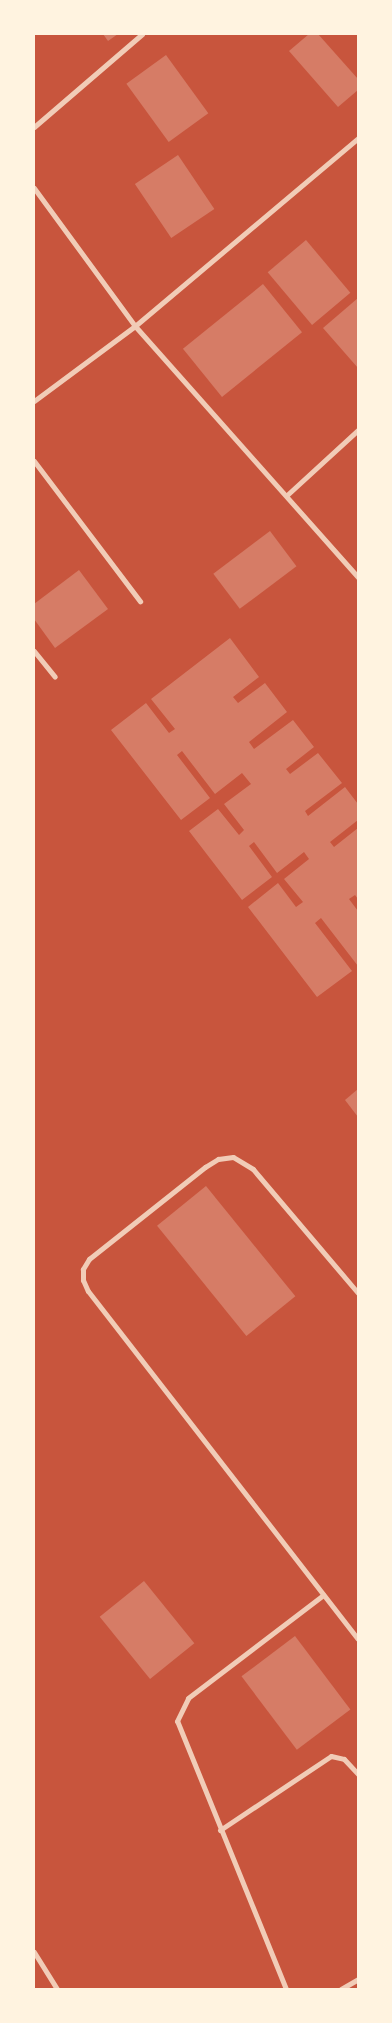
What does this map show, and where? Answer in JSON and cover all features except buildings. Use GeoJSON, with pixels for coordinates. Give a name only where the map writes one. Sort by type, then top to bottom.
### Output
{"type":"FeatureCollection","features":[{"type":"Feature","properties":{"kind":"street"},"geometry":{"type":"LineString","coordinates":[[34,127],[142,34]]}},
{"type":"Feature","properties":{"kind":"street"},"geometry":{"type":"LineString","coordinates":[[34,401],[135,326],[358,138]]}},
{"type":"Feature","properties":{"kind":"street"},"geometry":{"type":"LineString","coordinates":[[34,188],[135,326],[358,577]]}},
{"type":"Feature","properties":{"kind":"street"},"geometry":{"type":"LineString","coordinates":[[287,495],[358,430]]}},
{"type":"Feature","properties":{"kind":"street"},"geometry":{"type":"LineString","coordinates":[[34,461],[140,601]]}},
{"type":"Feature","properties":{"kind":"street"},"geometry":{"type":"LineString","coordinates":[[34,651],[55,677]]}},
{"type":"Feature","properties":{"kind":"street"},"geometry":{"type":"LineString","coordinates":[[358,1293],[253,1169],[233,1157],[218,1159],[205,1167],[89,1259],[83,1269],[83,1280],[88,1291],[358,1640]]}},
{"type":"Feature","properties":{"kind":"street"},"geometry":{"type":"LineString","coordinates":[[286,1989],[180,1733],[177,1721],[180,1710],[188,1698],[323,1596]]}},
{"type":"Feature","properties":{"kind":"street"},"geometry":{"type":"LineString","coordinates":[[220,1830],[331,1756],[344,1759],[358,1774]]}},
{"type":"Feature","properties":{"kind":"street"},"geometry":{"type":"LineString","coordinates":[[34,1952],[56,1989]]}},
{"type":"Feature","properties":{"kind":"street"},"geometry":{"type":"LineString","coordinates":[[341,1989],[358,1979]]}}]}
